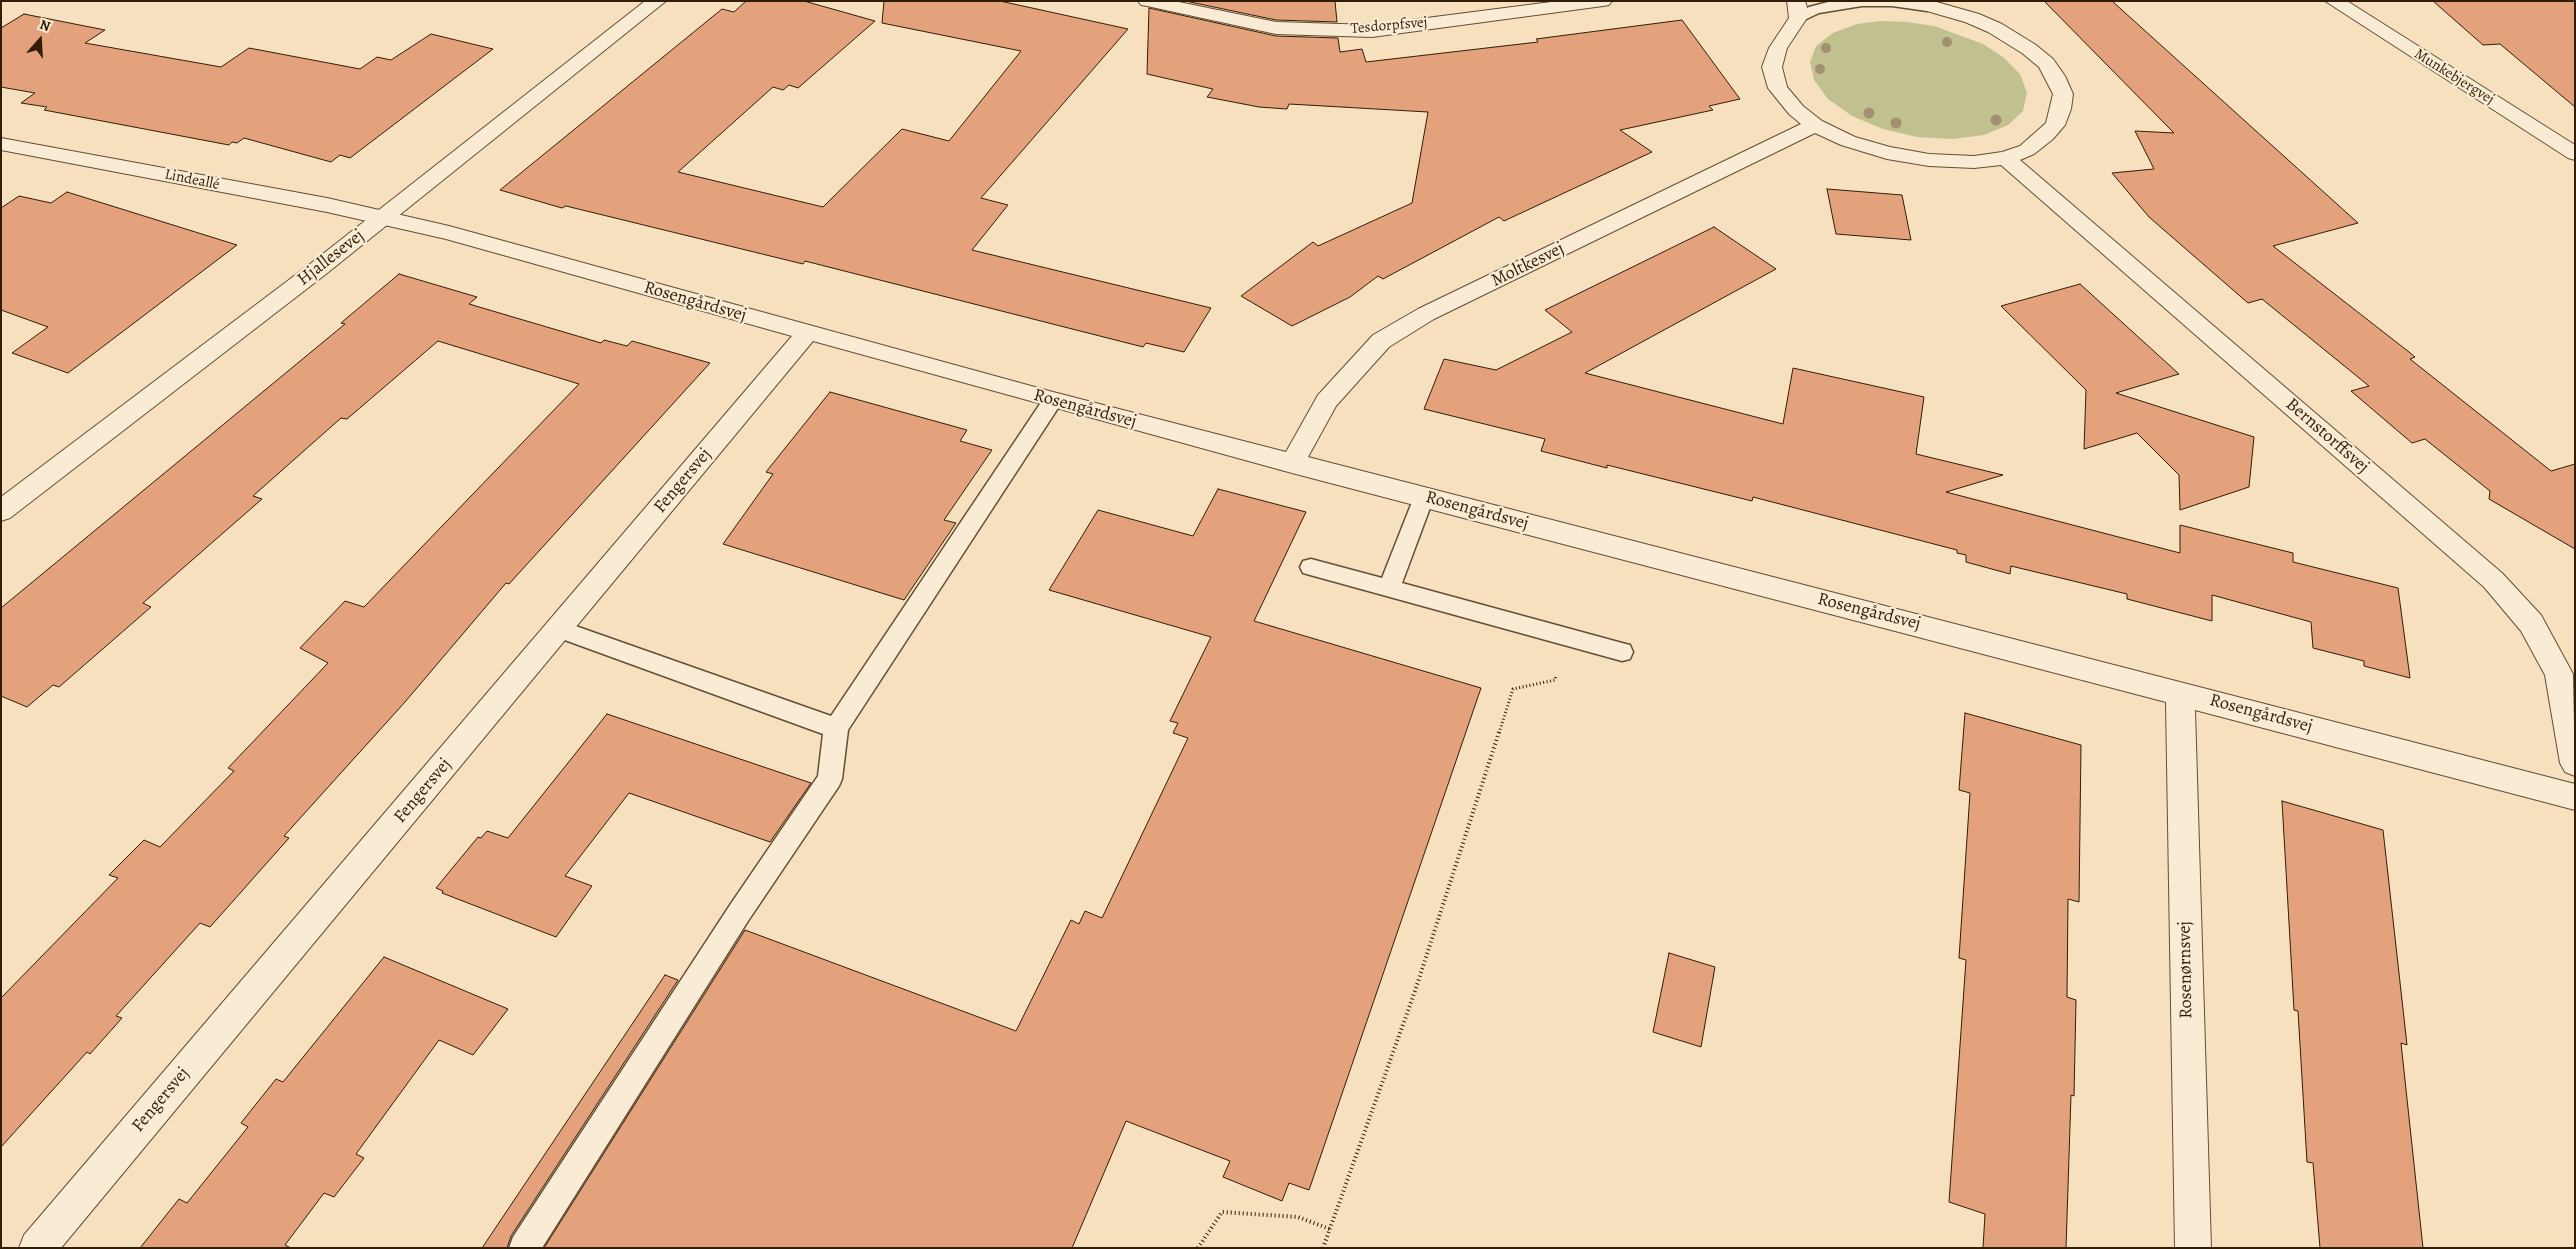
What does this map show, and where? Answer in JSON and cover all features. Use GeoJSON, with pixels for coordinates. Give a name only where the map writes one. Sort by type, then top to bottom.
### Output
{"type":"FeatureCollection","features":[{"type":"Feature","properties":{"kind":"street","name":"Hjallesevej"},"geometry":{"type":"LineString","coordinates":[[1,511],[318,269],[657,1]]}},
{"type":"Feature","properties":{"kind":"street","name":"Tesdorpfsvej"},"geometry":{"type":"LineString","coordinates":[[1151,2],[1276,28],[1372,31],[1603,1]]}},
{"type":"Feature","properties":{"kind":"street","name":"Munkebjergvej"},"geometry":{"type":"LineString","coordinates":[[2334,1],[2575,154]]}},
{"type":"Feature","properties":{"kind":"street"},"geometry":{"type":"LineString","coordinates":[[1797,10],[1778,48],[1772,67],[1778,88],[1796,110],[1814,126],[1848,141],[1887,153],[1930,160],[1974,162],[2006,158],[2027,150],[2055,125],[2061,109],[2063,94],[2055,76],[2040,58],[2013,38],[1972,18],[1919,4]]}},
{"type":"Feature","properties":{"kind":"street","name":"Moltkesvej"},"geometry":{"type":"LineString","coordinates":[[1292,464],[1327,400],[1381,341],[1426,314],[1814,126]]}},
{"type":"Feature","properties":{"kind":"street","name":"Lindeallé"},"geometry":{"type":"LineString","coordinates":[[1,144],[382,217]]}},
{"type":"Feature","properties":{"kind":"street","name":"Bernstorffsvej"},"geometry":{"type":"LineString","coordinates":[[2006,158],[2493,580],[2531,623],[2559,674],[2575,763]]}},
{"type":"Feature","properties":{"kind":"street","name":"Rosengårdsvej"},"geometry":{"type":"LineString","coordinates":[[382,217],[449,233],[807,333],[1292,464],[2180,692],[2575,797]]}},
{"type":"Feature","properties":{"kind":"street","name":"Fengersvej"},"geometry":{"type":"LineString","coordinates":[[37,1248],[807,333]]}},
{"type":"Feature","properties":{"kind":"street","name":"Rosenørnsvej"},"geometry":{"type":"LineString","coordinates":[[2180,692],[2193,1248]]}},
{"type":"Feature","properties":{"kind":"lane"},"geometry":{"type":"LineString","coordinates":[[1797,10],[1862,2],[1919,4]]}},
{"type":"Feature","properties":{"kind":"lane"},"geometry":{"type":"LineString","coordinates":[[524,1248],[739,913],[830,779],[836,728],[1053,400]]}},
{"type":"Feature","properties":{"kind":"lane"},"geometry":{"type":"LineString","coordinates":[[1390,588],[1424,497]]}},
{"type":"Feature","properties":{"kind":"lane"},"geometry":{"type":"LineString","coordinates":[[1311,567],[1622,652]]}},
{"type":"Feature","properties":{"kind":"lane"},"geometry":{"type":"LineString","coordinates":[[559,630],[836,728]]}},
{"type":"Feature","properties":{"kind":"path"},"geometry":{"type":"LineString","coordinates":[[1323,1248],[1415,991],[1513,689],[1555,680],[1569,638]]}},
{"type":"Feature","properties":{"kind":"path"},"geometry":{"type":"LineString","coordinates":[[1198,1248],[1222,1212],[1298,1217],[1330,1230]]}},
{"type":"Feature","properties":{"kind":"green space"},"geometry":{"type":"Polygon","coordinates":[[[1881,21],[1934,26],[1983,44],[2003,57],[2020,74],[2027,93],[2023,111],[2008,125],[1984,135],[1953,139],[1917,137],[1883,129],[1852,116],[1828,99],[1814,80],[1810,62],[1816,46],[1833,33],[1857,24],[1881,21]]]}},
{"type":"Feature","properties":{"kind":"building"},"geometry":{"type":"Polygon","coordinates":[[[746,1],[804,1],[875,21],[798,88],[789,85],[783,90],[773,87],[678,172],[823,207],[902,129],[949,141],[1021,51],[882,23],[884,1],[1000,1],[1128,29],[981,198],[1008,205],[972,250],[1211,308],[1184,352],[1146,343],[1143,347],[805,261],[803,264],[566,206],[562,208],[500,190],[722,9],[734,12],[746,1]]]}},
{"type":"Feature","properties":{"kind":"building"},"geometry":{"type":"Polygon","coordinates":[[[1185,1],[1335,1],[1337,22],[1276,20],[1185,1]]]}},
{"type":"Feature","properties":{"kind":"building"},"geometry":{"type":"Polygon","coordinates":[[[2044,1],[2112,1],[2358,223],[2273,246],[2409,352],[2415,357],[2410,359],[2551,471],[2575,464],[2575,549],[2489,499],[2490,491],[2425,439],[2412,443],[2351,391],[2369,386],[2262,299],[2248,303],[2149,217],[2112,173],[2154,169],[2135,131],[2174,133],[2044,1]]]}},
{"type":"Feature","properties":{"kind":"building"},"geometry":{"type":"Polygon","coordinates":[[[2433,1],[2575,1],[2575,107],[2500,44],[2483,45],[2433,1]]]}},
{"type":"Feature","properties":{"kind":"building"},"geometry":{"type":"Polygon","coordinates":[[[1149,8],[1276,36],[1338,38],[1340,52],[1362,49],[1366,62],[1538,42],[1536,39],[1682,20],[1740,99],[1709,106],[1713,110],[1620,130],[1652,152],[1504,221],[1499,217],[1383,279],[1378,276],[1350,297],[1292,326],[1241,296],[1313,242],[1318,246],[1412,203],[1428,112],[1289,104],[1287,109],[1259,107],[1207,97],[1213,89],[1147,74],[1149,8]]]}},
{"type":"Feature","properties":{"kind":"building"},"geometry":{"type":"Polygon","coordinates":[[[24,14],[105,30],[85,43],[221,67],[249,48],[360,69],[377,57],[391,60],[431,34],[493,49],[350,158],[340,155],[331,162],[244,138],[237,143],[232,142],[229,145],[44,110],[47,107],[21,103],[35,93],[1,87],[1,28],[24,14]]]}},
{"type":"Feature","properties":{"kind":"building"},"geometry":{"type":"Polygon","coordinates":[[[1827,189],[1902,195],[1911,240],[1836,234],[1827,189]]]}},
{"type":"Feature","properties":{"kind":"building"},"geometry":{"type":"Polygon","coordinates":[[[67,192],[237,245],[68,373],[12,353],[48,327],[1,310],[1,208],[19,196],[51,203],[67,192]]]}},
{"type":"Feature","properties":{"kind":"building"},"geometry":{"type":"Polygon","coordinates":[[[1714,227],[1776,269],[1585,373],[1783,424],[1793,368],[1924,397],[1916,454],[2003,475],[1946,492],[2180,553],[2180,525],[2293,553],[2293,562],[2398,588],[2410,678],[2364,666],[2364,661],[2313,648],[2311,622],[2212,595],[2212,621],[2127,599],[2127,594],[2011,566],[2010,574],[1966,562],[1966,555],[1957,553],[1957,550],[1753,497],[1752,501],[1607,465],[1607,468],[1541,451],[1545,439],[1424,409],[1444,359],[1496,370],[1572,332],[1545,310],[1714,227]]]}},
{"type":"Feature","properties":{"kind":"building"},"geometry":{"type":"Polygon","coordinates":[[[399,274],[477,297],[469,304],[601,343],[604,340],[627,346],[632,341],[710,363],[509,584],[506,583],[405,702],[284,836],[289,838],[210,927],[200,923],[116,1016],[122,1018],[90,1054],[87,1052],[1,1147],[1,998],[118,878],[109,875],[144,840],[160,847],[234,771],[228,768],[328,663],[300,648],[345,601],[364,607],[579,384],[438,341],[347,419],[341,418],[253,496],[262,499],[143,603],[151,607],[59,687],[53,685],[27,707],[1,696],[1,608],[345,324],[341,323],[399,274]]]}},
{"type":"Feature","properties":{"kind":"building"},"geometry":{"type":"Polygon","coordinates":[[[2080,284],[2179,374],[2116,393],[2254,437],[2249,487],[2180,510],[2179,475],[2137,433],[2084,449],[2086,390],[2001,306],[2080,284]]]}},
{"type":"Feature","properties":{"kind":"building"},"geometry":{"type":"Polygon","coordinates":[[[830,392],[967,430],[960,441],[992,450],[944,520],[956,523],[904,600],[723,544],[773,474],[766,472],[830,392]]]}},
{"type":"Feature","properties":{"kind":"building"},"geometry":{"type":"Polygon","coordinates":[[[1218,489],[1306,512],[1254,621],[1481,688],[1309,1190],[1289,1183],[1282,1201],[1223,1177],[1230,1161],[1126,1121],[1072,1248],[544,1248],[745,930],[1016,1031],[1071,920],[1079,924],[1085,911],[1102,918],[1188,738],[1173,733],[1178,723],[1170,721],[1211,637],[1049,590],[1098,510],[1193,536],[1218,489]]]}},
{"type":"Feature","properties":{"kind":"building"},"geometry":{"type":"Polygon","coordinates":[[[1965,713],[2081,745],[2079,902],[2068,899],[2067,997],[2076,1000],[2074,1096],[2071,1095],[2066,1248],[1983,1248],[1985,1214],[1949,1202],[1966,960],[1959,958],[1970,793],[1959,790],[1965,713]]]}},
{"type":"Feature","properties":{"kind":"building"},"geometry":{"type":"Polygon","coordinates":[[[607,714],[811,783],[770,842],[629,793],[565,876],[592,886],[556,937],[442,893],[443,891],[436,888],[478,837],[481,838],[487,831],[508,838],[607,714]]]}},
{"type":"Feature","properties":{"kind":"building"},"geometry":{"type":"Polygon","coordinates":[[[2282,801],[2383,830],[2407,1045],[2401,1043],[2423,1248],[2320,1248],[2313,1163],[2307,1162],[2298,1011],[2294,1010],[2282,801]]]}},
{"type":"Feature","properties":{"kind":"building"},"geometry":{"type":"Polygon","coordinates":[[[1669,953],[1715,967],[1701,1047],[1653,1032],[1669,953]]]}},
{"type":"Feature","properties":{"kind":"building"},"geometry":{"type":"Polygon","coordinates":[[[384,957],[508,1009],[473,1055],[439,1040],[356,1154],[364,1158],[334,1197],[324,1193],[285,1245],[291,1248],[140,1248],[179,1199],[187,1203],[248,1127],[241,1123],[276,1079],[283,1082],[384,957]]]}},
{"type":"Feature","properties":{"kind":"building"},"geometry":{"type":"Polygon","coordinates":[[[665,975],[678,980],[511,1236],[507,1248],[482,1248],[665,975]]]}}]}
